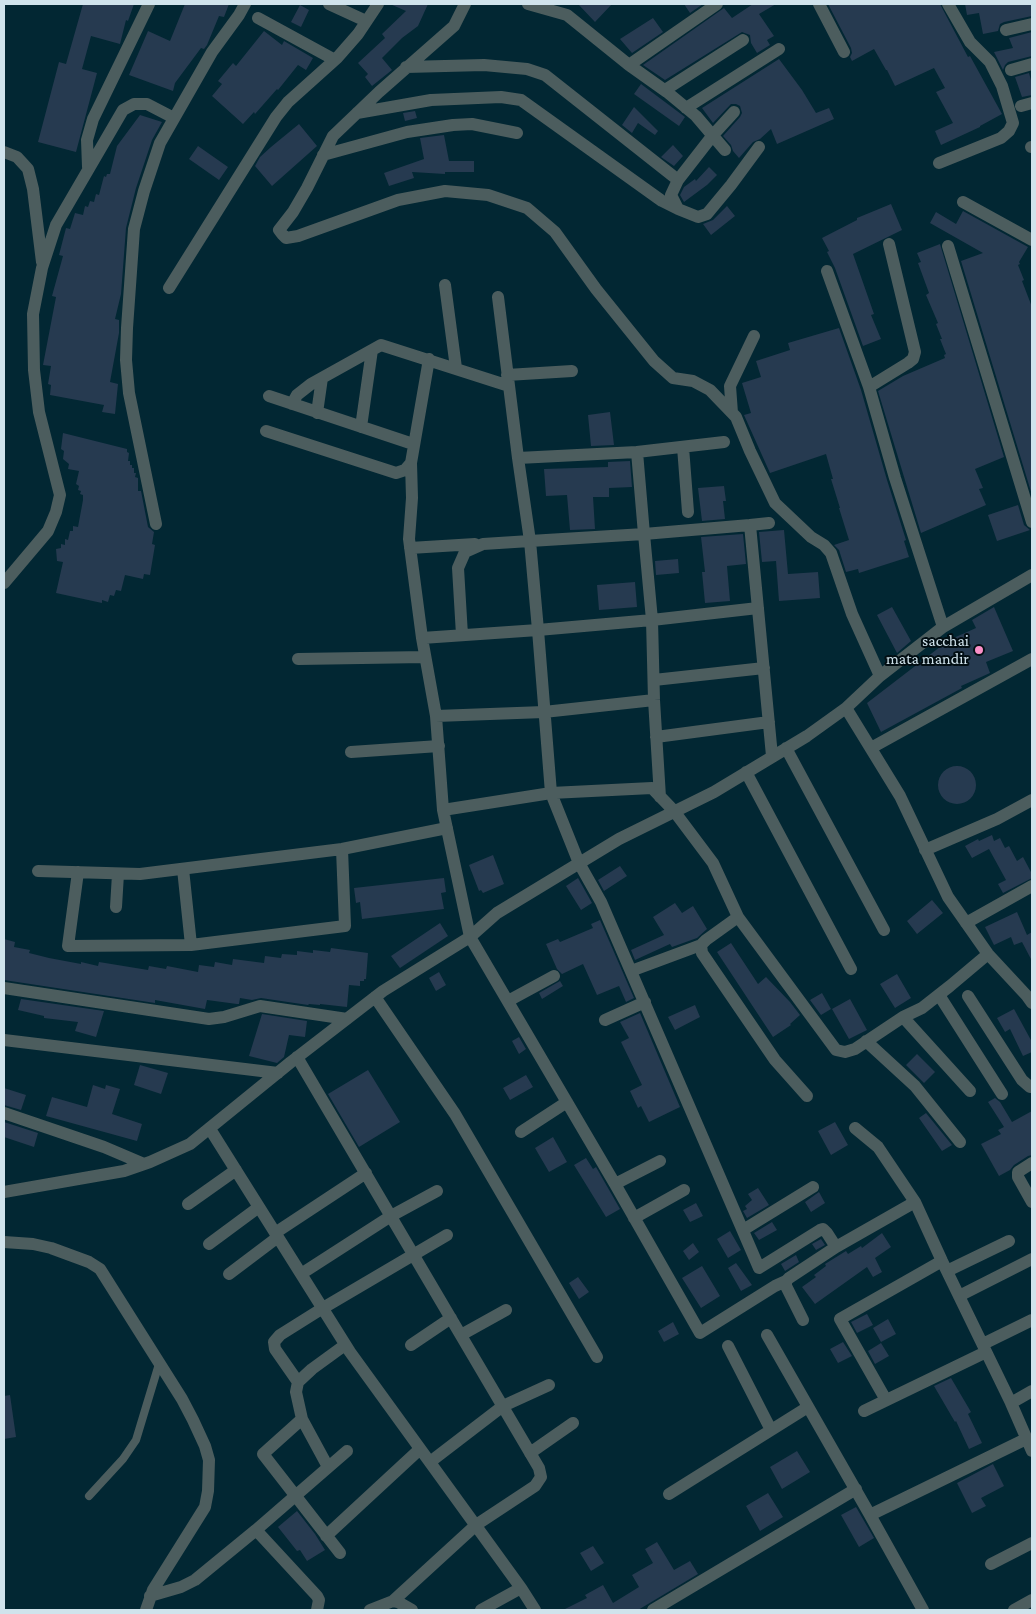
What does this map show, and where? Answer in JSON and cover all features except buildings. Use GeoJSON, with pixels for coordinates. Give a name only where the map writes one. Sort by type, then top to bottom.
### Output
{"type":"FeatureCollection","features":[{"type":"Feature","properties":{"kind":"street"},"geometry":{"type":"LineString","coordinates":[[88,170],[88,140],[93,119],[149,4]]}},
{"type":"Feature","properties":{"kind":"street"},"geometry":{"type":"LineString","coordinates":[[156,524],[129,393],[126,360],[134,229],[160,142],[180,104],[212,52],[245,4]]}},
{"type":"Feature","properties":{"kind":"street"},"geometry":{"type":"LineString","coordinates":[[330,4],[366,21]]}},
{"type":"Feature","properties":{"kind":"street"},"geometry":{"type":"LineString","coordinates":[[169,288],[276,117],[288,102],[335,60],[358,34],[378,4]]}},
{"type":"Feature","properties":{"kind":"street"},"geometry":{"type":"LineString","coordinates":[[465,4],[454,26],[406,67],[333,136],[292,212],[279,230],[286,238],[298,236],[398,200],[446,191],[488,195],[526,208],[555,232],[596,289],[654,361],[673,378],[693,382],[710,390],[736,417],[775,503],[811,538],[824,545],[831,553],[852,614],[880,676]]}},
{"type":"Feature","properties":{"kind":"street"},"geometry":{"type":"LineString","coordinates":[[528,4],[566,15],[629,65],[665,90],[696,116],[725,150]]}},
{"type":"Feature","properties":{"kind":"street"},"geometry":{"type":"LineString","coordinates":[[629,65],[717,4]]}},
{"type":"Feature","properties":{"kind":"street"},"geometry":{"type":"LineString","coordinates":[[819,4],[844,52]]}},
{"type":"Feature","properties":{"kind":"street"},"geometry":{"type":"LineString","coordinates":[[939,163],[1001,138],[1009,131],[1013,123],[1002,86],[990,62],[970,42],[948,4]]}},
{"type":"Feature","properties":{"kind":"street"},"geometry":{"type":"LineString","coordinates":[[258,18],[335,60]]}},
{"type":"Feature","properties":{"kind":"street"},"geometry":{"type":"LineString","coordinates":[[1006,30],[1032,24]]}},
{"type":"Feature","properties":{"kind":"street"},"geometry":{"type":"LineString","coordinates":[[665,90],[743,40]]}},
{"type":"Feature","properties":{"kind":"street"},"geometry":{"type":"LineString","coordinates":[[686,108],[779,49]]}},
{"type":"Feature","properties":{"kind":"street"},"geometry":{"type":"LineString","coordinates":[[1012,70],[1032,64]]}},
{"type":"Feature","properties":{"kind":"street"},"geometry":{"type":"LineString","coordinates":[[406,67],[484,65],[527,69],[545,75],[678,180]]}},
{"type":"Feature","properties":{"kind":"street"},"geometry":{"type":"LineString","coordinates":[[357,112],[432,100],[501,97],[521,100],[662,201],[698,218],[706,214],[731,185],[759,147]]}},
{"type":"Feature","properties":{"kind":"street"},"geometry":{"type":"LineString","coordinates":[[4,583],[48,532],[60,495],[39,412],[34,370],[33,314],[42,268],[56,225],[122,110],[134,104],[147,104],[174,118]]}},
{"type":"Feature","properties":{"kind":"street"},"geometry":{"type":"LineString","coordinates":[[678,209],[671,195],[678,180],[713,135],[734,112]]}},
{"type":"Feature","properties":{"kind":"street"},"geometry":{"type":"LineString","coordinates":[[324,155],[407,132],[453,125],[472,124],[517,133]]}},
{"type":"Feature","properties":{"kind":"street"},"geometry":{"type":"LineString","coordinates":[[4,152],[17,156],[28,169],[33,189],[42,268]]}},
{"type":"Feature","properties":{"kind":"street"},"geometry":{"type":"LineString","coordinates":[[963,202],[1032,240]]}},
{"type":"Feature","properties":{"kind":"street"},"geometry":{"type":"LineString","coordinates":[[869,387],[908,363],[915,352],[889,244]]}},
{"type":"Feature","properties":{"kind":"street"},"geometry":{"type":"LineString","coordinates":[[948,246],[1032,522]]}},
{"type":"Feature","properties":{"kind":"street"},"geometry":{"type":"LineString","coordinates":[[827,271],[869,387],[895,478],[943,627]]}},
{"type":"Feature","properties":{"kind":"street"},"geometry":{"type":"LineString","coordinates":[[445,285],[456,368]]}},
{"type":"Feature","properties":{"kind":"street"},"geometry":{"type":"LineString","coordinates":[[498,296],[530,541],[551,793],[578,863],[601,902],[759,1268],[823,1229],[836,1247]]}},
{"type":"Feature","properties":{"kind":"street"},"geometry":{"type":"LineString","coordinates":[[732,413],[730,386],[754,336]]}},
{"type":"Feature","properties":{"kind":"street"},"geometry":{"type":"LineString","coordinates":[[292,404],[297,395],[322,378],[381,345],[456,368],[508,381],[572,371]]}},
{"type":"Feature","properties":{"kind":"street"},"geometry":{"type":"LineString","coordinates":[[361,427],[372,350]]}},
{"type":"Feature","properties":{"kind":"street"},"geometry":{"type":"LineString","coordinates":[[429,359],[413,444],[409,539],[422,638],[436,716],[443,810],[470,937],[568,1102],[700,1333],[786,1281],[792,1274],[836,1247],[915,1202]]}},
{"type":"Feature","properties":{"kind":"street"},"geometry":{"type":"LineString","coordinates":[[318,413],[322,378]]}},
{"type":"Feature","properties":{"kind":"street"},"geometry":{"type":"LineString","coordinates":[[269,396],[413,444]]}},
{"type":"Feature","properties":{"kind":"street"},"geometry":{"type":"LineString","coordinates":[[266,431],[396,473],[405,470],[411,463]]}},
{"type":"Feature","properties":{"kind":"street"},"geometry":{"type":"LineString","coordinates":[[518,458],[637,452],[724,442]]}},
{"type":"Feature","properties":{"kind":"street"},"geometry":{"type":"LineString","coordinates":[[683,447],[688,512]]}},
{"type":"Feature","properties":{"kind":"street"},"geometry":{"type":"LineString","coordinates":[[637,452],[652,620],[654,700],[660,797]]}},
{"type":"Feature","properties":{"kind":"street"},"geometry":{"type":"LineString","coordinates":[[410,548],[644,534],[769,523]]}},
{"type":"Feature","properties":{"kind":"street"},"geometry":{"type":"LineString","coordinates":[[750,525],[772,756]]}},
{"type":"Feature","properties":{"kind":"street"},"geometry":{"type":"LineString","coordinates":[[462,635],[458,568],[465,552],[483,544]]}},
{"type":"Feature","properties":{"kind":"street"},"geometry":{"type":"LineString","coordinates":[[4,1192],[124,1171],[190,1144],[375,996],[470,937],[497,913],[619,839],[714,792],[808,736],[846,708],[880,676],[943,627],[1032,575]]}},
{"type":"Feature","properties":{"kind":"street"},"geometry":{"type":"LineString","coordinates":[[422,638],[652,620],[758,608]]}},
{"type":"Feature","properties":{"kind":"street"},"geometry":{"type":"LineString","coordinates":[[298,659],[426,657]]}},
{"type":"Feature","properties":{"kind":"street"},"geometry":{"type":"LineString","coordinates":[[871,748],[1032,659]]}},
{"type":"Feature","properties":{"kind":"street"},"geometry":{"type":"LineString","coordinates":[[654,680],[764,668]]}},
{"type":"Feature","properties":{"kind":"street"},"geometry":{"type":"LineString","coordinates":[[436,716],[544,712],[654,700]]}},
{"type":"Feature","properties":{"kind":"street"},"geometry":{"type":"LineString","coordinates":[[846,708],[900,796],[948,898],[988,954],[1027,996],[1032,1004]]}},
{"type":"Feature","properties":{"kind":"street"},"geometry":{"type":"LineString","coordinates":[[656,737],[769,722]]}},
{"type":"Feature","properties":{"kind":"street"},"geometry":{"type":"LineString","coordinates":[[351,752],[438,746]]}},
{"type":"Feature","properties":{"kind":"street"},"geometry":{"type":"LineString","coordinates":[[786,748],[884,930]]}},
{"type":"Feature","properties":{"kind":"street"},"geometry":{"type":"LineString","coordinates":[[746,772],[851,969]]}},
{"type":"Feature","properties":{"kind":"street"},"geometry":{"type":"LineString","coordinates":[[443,810],[551,793],[652,788],[674,811],[713,863],[738,917],[836,1050],[846,1052],[855,1049],[903,1017],[922,1008],[988,954]]}},
{"type":"Feature","properties":{"kind":"street"},"geometry":{"type":"LineString","coordinates":[[926,850],[997,819],[1032,800]]}},
{"type":"Feature","properties":{"kind":"street"},"geometry":{"type":"LineString","coordinates":[[38,870],[140,874],[342,849],[447,828]]}},
{"type":"Feature","properties":{"kind":"street"},"geometry":{"type":"LineString","coordinates":[[78,872],[68,946],[191,946],[345,926],[342,849]]}},
{"type":"Feature","properties":{"kind":"street"},"geometry":{"type":"LineString","coordinates":[[183,869],[191,946]]}},
{"type":"Feature","properties":{"kind":"street"},"geometry":{"type":"LineString","coordinates":[[116,907],[118,874]]}},
{"type":"Feature","properties":{"kind":"street"},"geometry":{"type":"LineString","coordinates":[[966,923],[1032,886]]}},
{"type":"Feature","properties":{"kind":"street"},"geometry":{"type":"LineString","coordinates":[[631,971],[701,945],[738,917]]}},
{"type":"Feature","properties":{"kind":"street"},"geometry":{"type":"LineString","coordinates":[[701,945],[702,953],[753,1030],[775,1060],[807,1096]]}},
{"type":"Feature","properties":{"kind":"street"},"geometry":{"type":"LineString","coordinates":[[508,1001],[554,976]]}},
{"type":"Feature","properties":{"kind":"street"},"geometry":{"type":"LineString","coordinates":[[4,988],[209,1019],[224,1017],[260,1006],[346,1019]]}},
{"type":"Feature","properties":{"kind":"street"},"geometry":{"type":"LineString","coordinates":[[939,995],[1002,1094]]}},
{"type":"Feature","properties":{"kind":"street"},"geometry":{"type":"LineString","coordinates":[[375,996],[455,1114],[597,1357]]}},
{"type":"Feature","properties":{"kind":"street"},"geometry":{"type":"LineString","coordinates":[[968,996],[1022,1080],[1032,1087]]}},
{"type":"Feature","properties":{"kind":"street"},"geometry":{"type":"LineString","coordinates":[[605,1020],[644,1002]]}},
{"type":"Feature","properties":{"kind":"street"},"geometry":{"type":"LineString","coordinates":[[903,1017],[970,1092]]}},
{"type":"Feature","properties":{"kind":"street"},"geometry":{"type":"LineString","coordinates":[[4,1040],[278,1073]]}},
{"type":"Feature","properties":{"kind":"street"},"geometry":{"type":"LineString","coordinates":[[866,1041],[915,1086],[960,1142]]}},
{"type":"Feature","properties":{"kind":"street"},"geometry":{"type":"LineString","coordinates":[[297,1057],[503,1406],[539,1468],[541,1477],[535,1486],[476,1525],[393,1601],[370,1610]]}},
{"type":"Feature","properties":{"kind":"street"},"geometry":{"type":"LineString","coordinates":[[521,1132],[568,1102]]}},
{"type":"Feature","properties":{"kind":"street"},"geometry":{"type":"LineString","coordinates":[[4,1113],[104,1147],[144,1164]]}},
{"type":"Feature","properties":{"kind":"street"},"geometry":{"type":"LineString","coordinates":[[855,1128],[878,1147],[915,1202],[1032,1451]]}},
{"type":"Feature","properties":{"kind":"street"},"geometry":{"type":"LineString","coordinates":[[210,1129],[345,1345],[476,1525],[535,1610]]}},
{"type":"Feature","properties":{"kind":"street"},"geometry":{"type":"LineString","coordinates":[[615,1184],[660,1161]]}},
{"type":"Feature","properties":{"kind":"street"},"geometry":{"type":"LineString","coordinates":[[1032,1163],[1018,1172],[1018,1177],[1032,1202]]}},
{"type":"Feature","properties":{"kind":"street"},"geometry":{"type":"LineString","coordinates":[[188,1204],[236,1170]]}},
{"type":"Feature","properties":{"kind":"street"},"geometry":{"type":"LineString","coordinates":[[229,1274],[277,1235],[366,1174]]}},
{"type":"Feature","properties":{"kind":"street"},"geometry":{"type":"LineString","coordinates":[[743,1230],[813,1187]]}},
{"type":"Feature","properties":{"kind":"street"},"geometry":{"type":"LineString","coordinates":[[634,1218],[684,1190]]}},
{"type":"Feature","properties":{"kind":"street"},"geometry":{"type":"LineString","coordinates":[[301,1274],[391,1216],[437,1191]]}},
{"type":"Feature","properties":{"kind":"street"},"geometry":{"type":"LineString","coordinates":[[209,1244],[259,1207]]}},
{"type":"Feature","properties":{"kind":"street"},"geometry":{"type":"LineString","coordinates":[[298,1382],[275,1349],[274,1342],[280,1335],[446,1235]]}},
{"type":"Feature","properties":{"kind":"street"},"geometry":{"type":"LineString","coordinates":[[886,1400],[840,1319],[944,1266],[1009,1241]]}},
{"type":"Feature","properties":{"kind":"street"},"geometry":{"type":"LineString","coordinates":[[4,1242],[33,1244],[51,1248],[89,1262],[100,1269],[194,1420],[205,1446],[209,1460],[205,1507],[150,1596],[146,1610]]}},
{"type":"Feature","properties":{"kind":"street"},"geometry":{"type":"LineString","coordinates":[[959,1296],[1032,1259]]}},
{"type":"Feature","properties":{"kind":"street"},"geometry":{"type":"LineString","coordinates":[[786,1281],[790,1295],[803,1320]]}},
{"type":"Feature","properties":{"kind":"street"},"geometry":{"type":"LineString","coordinates":[[461,1336],[506,1310]]}},
{"type":"Feature","properties":{"kind":"street"},"geometry":{"type":"LineString","coordinates":[[411,1344],[451,1318]]}},
{"type":"Feature","properties":{"kind":"street"},"geometry":{"type":"LineString","coordinates":[[864,1411],[984,1348],[1032,1320]]}},
{"type":"Feature","properties":{"kind":"street"},"geometry":{"type":"LineString","coordinates":[[767,1335],[924,1610]]}},
{"type":"Feature","properties":{"kind":"street"},"geometry":{"type":"LineString","coordinates":[[328,1467],[302,1418],[296,1392],[298,1382],[312,1369],[345,1345]]}},
{"type":"Feature","properties":{"kind":"street"},"geometry":{"type":"LineString","coordinates":[[728,1346],[771,1430]]}},
{"type":"Feature","properties":{"kind":"street"},"geometry":{"type":"LineString","coordinates":[[430,1462],[503,1406],[549,1385]]}},
{"type":"Feature","properties":{"kind":"street"},"geometry":{"type":"LineString","coordinates":[[1011,1403],[1032,1391]]}},
{"type":"Feature","properties":{"kind":"street"},"geometry":{"type":"LineString","coordinates":[[669,1494],[808,1407]]}},
{"type":"Feature","properties":{"kind":"street"},"geometry":{"type":"LineString","coordinates":[[302,1418],[263,1454],[340,1554]]}},
{"type":"Feature","properties":{"kind":"street"},"geometry":{"type":"LineString","coordinates":[[530,1453],[573,1423]]}},
{"type":"Feature","properties":{"kind":"street"},"geometry":{"type":"LineString","coordinates":[[870,1515],[1026,1439]]}},
{"type":"Feature","properties":{"kind":"street"},"geometry":{"type":"LineString","coordinates":[[326,1536],[420,1449]]}},
{"type":"Feature","properties":{"kind":"street"},"geometry":{"type":"LineString","coordinates":[[150,1596],[181,1587],[195,1580],[347,1451]]}},
{"type":"Feature","properties":{"kind":"street"},"geometry":{"type":"LineString","coordinates":[[653,1610],[856,1489]]}},
{"type":"Feature","properties":{"kind":"street"},"geometry":{"type":"LineString","coordinates":[[256,1530],[317,1596],[319,1600],[317,1610]]}},
{"type":"Feature","properties":{"kind":"street"},"geometry":{"type":"LineString","coordinates":[[991,1564],[1032,1543]]}},
{"type":"Feature","properties":{"kind":"street"},"geometry":{"type":"LineString","coordinates":[[481,1610],[521,1588]]}},
{"type":"Feature","properties":{"kind":"street"},"geometry":{"type":"LineString","coordinates":[[1014,1610],[1032,1600]]}},
{"type":"Feature","properties":{"kind":"street"},"geometry":{"type":"LineString","coordinates":[[393,1601],[412,1610]]}},
{"type":"Feature","properties":{"kind":"lane"},"geometry":{"type":"LineString","coordinates":[[89,1496],[123,1459],[136,1440],[160,1364]]}},
{"type":"Feature","properties":{"kind":"place","name":"sacchai mata mandir"},"geometry":{"type":"Point","coordinates":[979,650]}}]}
